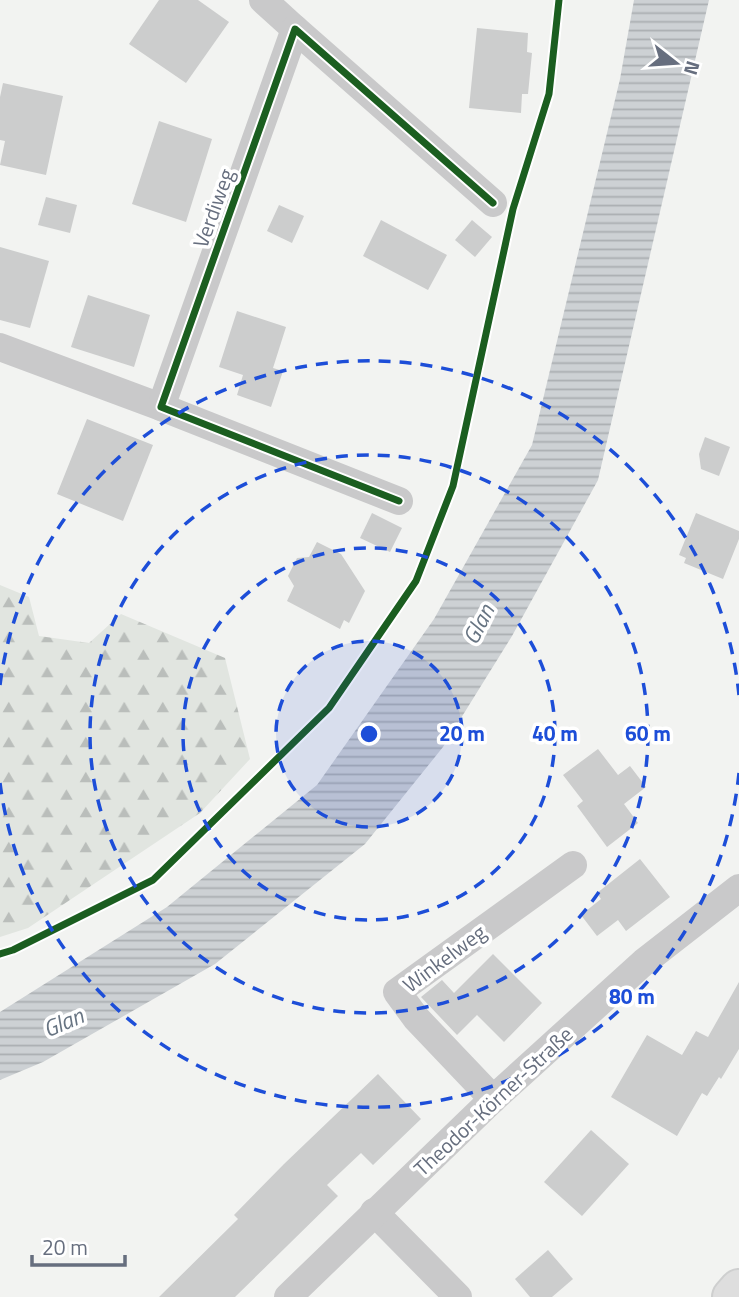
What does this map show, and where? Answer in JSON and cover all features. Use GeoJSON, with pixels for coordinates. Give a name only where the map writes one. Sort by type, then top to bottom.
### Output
{"type":"FeatureCollection","features":[{"type":"Feature","properties":{"kind":"main road"},"geometry":{"type":"LineString","coordinates":[[732,1297],[739,1289]]}},
{"type":"Feature","properties":{"kind":"street"},"geometry":{"type":"LineString","coordinates":[[263,0],[493,203]]}},
{"type":"Feature","properties":{"kind":"street","name":"Verdiweg"},"geometry":{"type":"LineString","coordinates":[[161,407],[295,29]]}},
{"type":"Feature","properties":{"kind":"street"},"geometry":{"type":"LineString","coordinates":[[0,347],[399,501]]}},
{"type":"Feature","properties":{"kind":"street","name":"Winkelweg"},"geometry":{"type":"LineString","coordinates":[[494,1099],[415,1018],[397,992],[573,865]]}},
{"type":"Feature","properties":{"kind":"street","name":"Theodor-Körner-Straße"},"geometry":{"type":"LineString","coordinates":[[288,1297],[494,1099],[644,962],[739,888]]}},
{"type":"Feature","properties":{"kind":"street"},"geometry":{"type":"LineString","coordinates":[[374,1212],[458,1297]]}},
{"type":"Feature","properties":{"kind":"green space"},"geometry":{"type":"Polygon","coordinates":[[[0,585],[29,597],[39,636],[89,643],[121,614],[225,658],[250,759],[200,813],[28,928],[0,937],[0,585]]]}},
{"type":"Feature","properties":{"kind":"water","name":"Glan"},"geometry":{"type":"Polygon","coordinates":[[[634,0],[709,0],[598,480],[512,636],[443,747],[365,844],[215,964],[43,1062],[0,1080],[0,1012],[167,907],[317,785],[434,619],[532,445],[620,79],[634,0]]]}},
{"type":"Feature","properties":{"kind":"building"},"geometry":{"type":"Polygon","coordinates":[[[159,0],[198,0],[229,22],[186,83],[129,44],[159,0]]]}},
{"type":"Feature","properties":{"kind":"building"},"geometry":{"type":"Polygon","coordinates":[[[477,28],[528,33],[527,52],[532,53],[528,94],[522,94],[521,113],[469,108],[477,28]]]}},
{"type":"Feature","properties":{"kind":"building"},"geometry":{"type":"Polygon","coordinates":[[[3,83],[63,96],[46,175],[0,165],[5,141],[0,140],[0,97],[3,83]]]}},
{"type":"Feature","properties":{"kind":"building"},"geometry":{"type":"Polygon","coordinates":[[[159,121],[212,139],[186,222],[132,204],[159,121]]]}},
{"type":"Feature","properties":{"kind":"building"},"geometry":{"type":"Polygon","coordinates":[[[46,197],[77,205],[70,233],[38,225],[46,197]]]}},
{"type":"Feature","properties":{"kind":"building"},"geometry":{"type":"Polygon","coordinates":[[[279,205],[304,216],[292,243],[267,231],[279,205]]]}},
{"type":"Feature","properties":{"kind":"building"},"geometry":{"type":"Polygon","coordinates":[[[381,220],[447,255],[428,290],[363,256],[381,220]]]}},
{"type":"Feature","properties":{"kind":"building"},"geometry":{"type":"Polygon","coordinates":[[[472,220],[492,237],[475,257],[455,240],[472,220]]]}},
{"type":"Feature","properties":{"kind":"building"},"geometry":{"type":"Polygon","coordinates":[[[0,247],[49,261],[30,328],[0,320],[0,247]]]}},
{"type":"Feature","properties":{"kind":"building"},"geometry":{"type":"Polygon","coordinates":[[[88,295],[150,315],[134,367],[71,347],[88,295]]]}},
{"type":"Feature","properties":{"kind":"building"},"geometry":{"type":"Polygon","coordinates":[[[237,311],[286,327],[273,368],[283,371],[271,407],[237,395],[243,375],[219,367],[237,311]]]}},
{"type":"Feature","properties":{"kind":"building"},"geometry":{"type":"Polygon","coordinates":[[[87,419],[153,445],[123,521],[57,494],[87,419]]]}},
{"type":"Feature","properties":{"kind":"building"},"geometry":{"type":"Polygon","coordinates":[[[705,437],[730,447],[719,476],[701,469],[699,454],[705,437]]]}},
{"type":"Feature","properties":{"kind":"building"},"geometry":{"type":"Polygon","coordinates":[[[372,513],[402,528],[390,552],[360,538],[372,513]]]}},
{"type":"Feature","properties":{"kind":"building"},"geometry":{"type":"Polygon","coordinates":[[[696,513],[739,531],[739,539],[723,579],[684,563],[686,558],[679,555],[696,513]]]}},
{"type":"Feature","properties":{"kind":"building"},"geometry":{"type":"Polygon","coordinates":[[[317,542],[341,554],[365,591],[349,623],[344,620],[340,629],[287,601],[294,586],[288,576],[297,558],[309,557],[317,542]]]}},
{"type":"Feature","properties":{"kind":"building"},"geometry":{"type":"Polygon","coordinates":[[[598,749],[618,775],[630,766],[646,787],[624,804],[638,823],[607,847],[577,806],[583,801],[563,775],[598,749]]]}},
{"type":"Feature","properties":{"kind":"building"},"geometry":{"type":"Polygon","coordinates":[[[640,859],[670,897],[626,931],[618,920],[597,936],[581,915],[601,899],[597,893],[640,859]]]}},
{"type":"Feature","properties":{"kind":"building"},"geometry":{"type":"Polygon","coordinates":[[[493,954],[542,1003],[504,1042],[477,1015],[457,1035],[421,997],[442,980],[454,993],[493,954]]]}},
{"type":"Feature","properties":{"kind":"building"},"geometry":{"type":"Polygon","coordinates":[[[739,982],[739,1049],[707,1096],[702,1093],[677,1136],[611,1097],[647,1035],[682,1055],[696,1031],[708,1037],[739,982]]]}},
{"type":"Feature","properties":{"kind":"building"},"geometry":{"type":"Polygon","coordinates":[[[378,1074],[421,1119],[373,1165],[361,1153],[327,1185],[338,1196],[235,1297],[159,1297],[238,1219],[234,1215],[284,1164],[378,1074]]]}},
{"type":"Feature","properties":{"kind":"building"},"geometry":{"type":"Polygon","coordinates":[[[591,1130],[629,1164],[582,1216],[544,1182],[591,1130]]]}},
{"type":"Feature","properties":{"kind":"building"},"geometry":{"type":"Polygon","coordinates":[[[548,1250],[573,1279],[552,1297],[530,1297],[515,1279],[548,1250]]]}},
{"type":"Feature","properties":{"kind":"cycle path"},"geometry":{"type":"LineString","coordinates":[[0,954],[153,880],[329,708],[416,581],[453,486],[513,209],[549,94],[559,0]]}},
{"type":"Feature","properties":{"kind":"cycle path"},"geometry":{"type":"LineString","coordinates":[[399,501],[161,407],[295,29],[493,203]]}}]}
